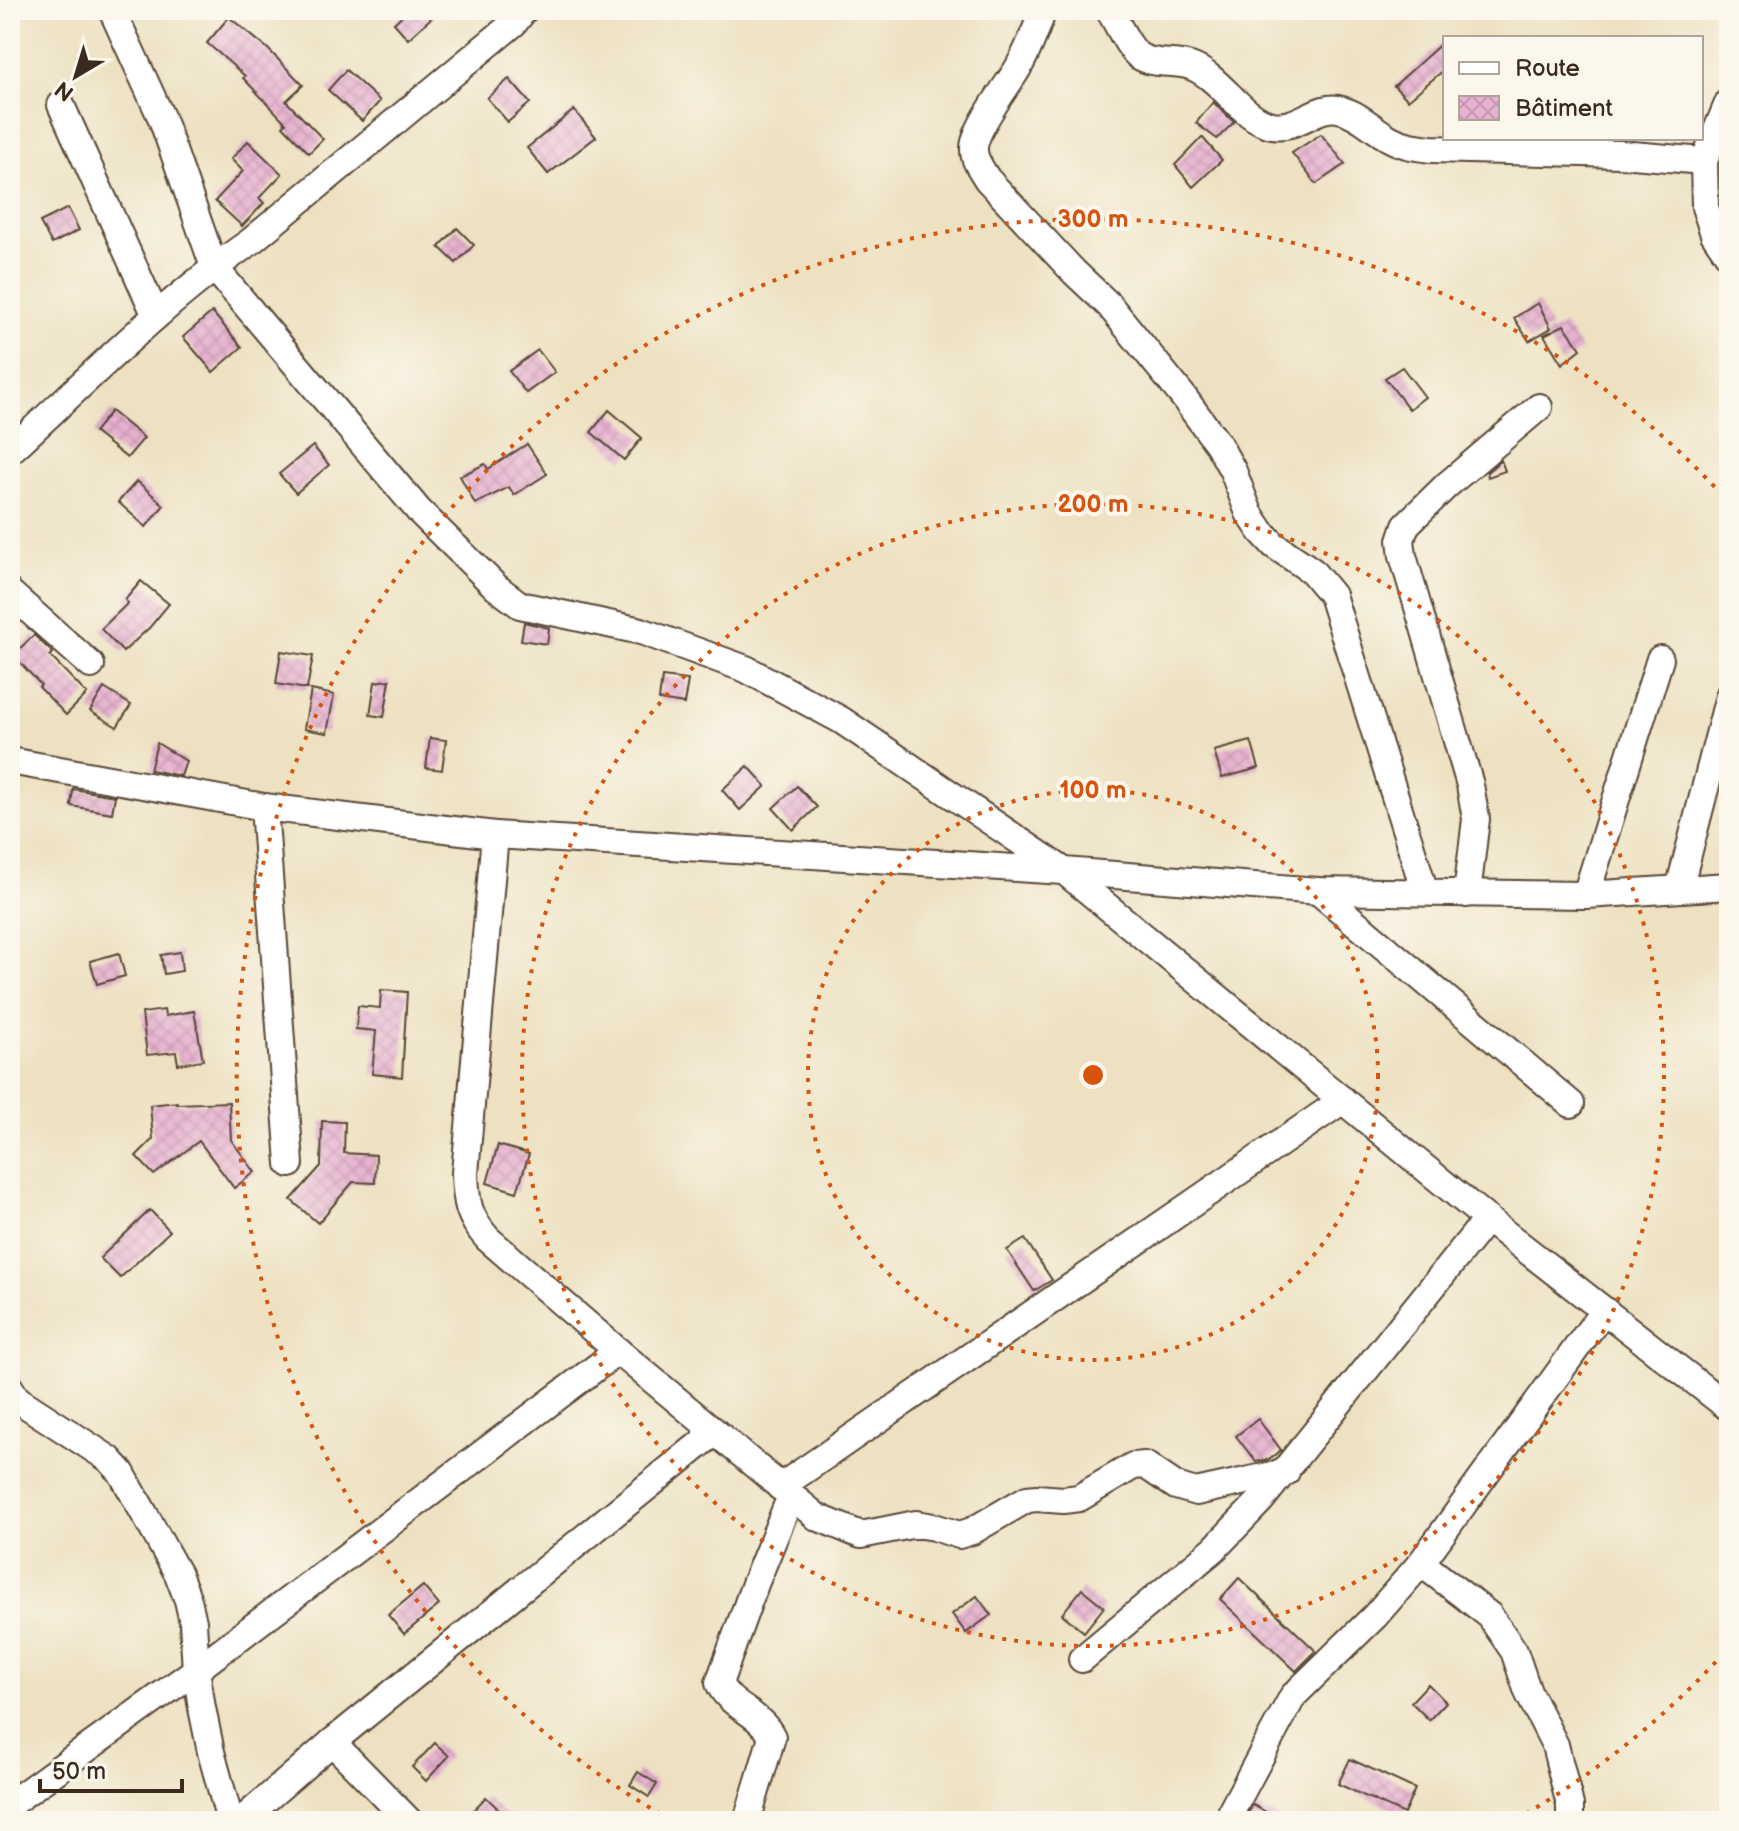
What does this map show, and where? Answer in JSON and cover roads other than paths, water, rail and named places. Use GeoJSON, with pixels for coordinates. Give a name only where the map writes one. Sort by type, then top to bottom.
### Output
{"type":"FeatureCollection","features":[{"type":"Feature","properties":{"kind":"street"},"geometry":{"type":"LineString","coordinates":[[112,10],[162,119],[214,267],[419,511],[496,587],[520,605],[641,631],[746,669],[841,720],[1064,871],[1487,1219],[1729,1408]]}},
{"type":"Feature","properties":{"kind":"street"},"geometry":{"type":"LineString","coordinates":[[1043,10],[1019,67],[978,134],[974,150],[978,164],[987,179],[1109,305],[1182,395],[1218,444],[1233,471],[1249,513],[1261,531],[1274,545],[1312,571],[1332,595],[1425,892]]}},
{"type":"Feature","properties":{"kind":"street"},"geometry":{"type":"LineString","coordinates":[[1109,10],[1140,56],[1193,67],[1207,75],[1257,119],[1272,125],[1291,125],[1325,108],[1341,109],[1405,145],[1431,149],[1620,154],[1704,161]]}},
{"type":"Feature","properties":{"kind":"street"},"geometry":{"type":"LineString","coordinates":[[10,451],[156,316],[214,267],[250,242],[513,14]]}},
{"type":"Feature","properties":{"kind":"street"},"geometry":{"type":"LineString","coordinates":[[1729,101],[1704,161],[1705,207],[1714,234],[1729,256]]}},
{"type":"Feature","properties":{"kind":"street"},"geometry":{"type":"LineString","coordinates":[[61,105],[156,316]]}},
{"type":"Feature","properties":{"kind":"street"},"geometry":{"type":"LineString","coordinates":[[1467,894],[1476,819],[1470,785],[1403,556],[1401,540],[1406,525],[1447,485],[1539,407]]}},
{"type":"Feature","properties":{"kind":"street"},"geometry":{"type":"LineString","coordinates":[[10,593],[91,665]]}},
{"type":"Feature","properties":{"kind":"street"},"geometry":{"type":"LineString","coordinates":[[1586,895],[1660,659]]}},
{"type":"Feature","properties":{"kind":"street"},"geometry":{"type":"LineString","coordinates":[[1679,889],[1729,696]]}},
{"type":"Feature","properties":{"kind":"street"},"geometry":{"type":"LineString","coordinates":[[10,761],[264,807],[495,835],[1064,871],[1318,891],[1586,895],[1729,886]]}},
{"type":"Feature","properties":{"kind":"street"},"geometry":{"type":"LineString","coordinates":[[264,807],[290,1164]]}},
{"type":"Feature","properties":{"kind":"street"},"geometry":{"type":"LineString","coordinates":[[495,835],[465,1173],[469,1211],[488,1239],[817,1517],[861,1535],[916,1524],[959,1535],[972,1531],[1027,1499],[1079,1498],[1133,1466],[1145,1465],[1176,1486],[1196,1492],[1286,1472]]}},
{"type":"Feature","properties":{"kind":"street"},"geometry":{"type":"LineString","coordinates":[[1318,891],[1571,1104]]}},
{"type":"Feature","properties":{"kind":"street"},"geometry":{"type":"LineString","coordinates":[[747,1821],[772,1737],[767,1727],[723,1693],[719,1683],[786,1491],[1343,1100]]}},
{"type":"Feature","properties":{"kind":"street"},"geometry":{"type":"LineString","coordinates":[[1082,1659],[1214,1549],[1261,1500],[1487,1219]]}},
{"type":"Feature","properties":{"kind":"street"},"geometry":{"type":"LineString","coordinates":[[1232,1810],[1293,1696],[1375,1616],[1421,1563],[1604,1310]]}},
{"type":"Feature","properties":{"kind":"street"},"geometry":{"type":"LineString","coordinates":[[10,1804],[196,1670],[618,1351]]}},
{"type":"Feature","properties":{"kind":"street"},"geometry":{"type":"LineString","coordinates":[[10,1388],[17,1399],[109,1459],[121,1472],[178,1574],[193,1622],[196,1670],[211,1752],[230,1821]]}},
{"type":"Feature","properties":{"kind":"street"},"geometry":{"type":"LineString","coordinates":[[241,1821],[332,1742],[715,1432]]}},
{"type":"Feature","properties":{"kind":"street"},"geometry":{"type":"LineString","coordinates":[[1421,1563],[1489,1615],[1514,1651],[1528,1692],[1555,1745],[1570,1805],[1570,1821]]}},
{"type":"Feature","properties":{"kind":"street"},"geometry":{"type":"LineString","coordinates":[[332,1742],[409,1821]]}}]}
